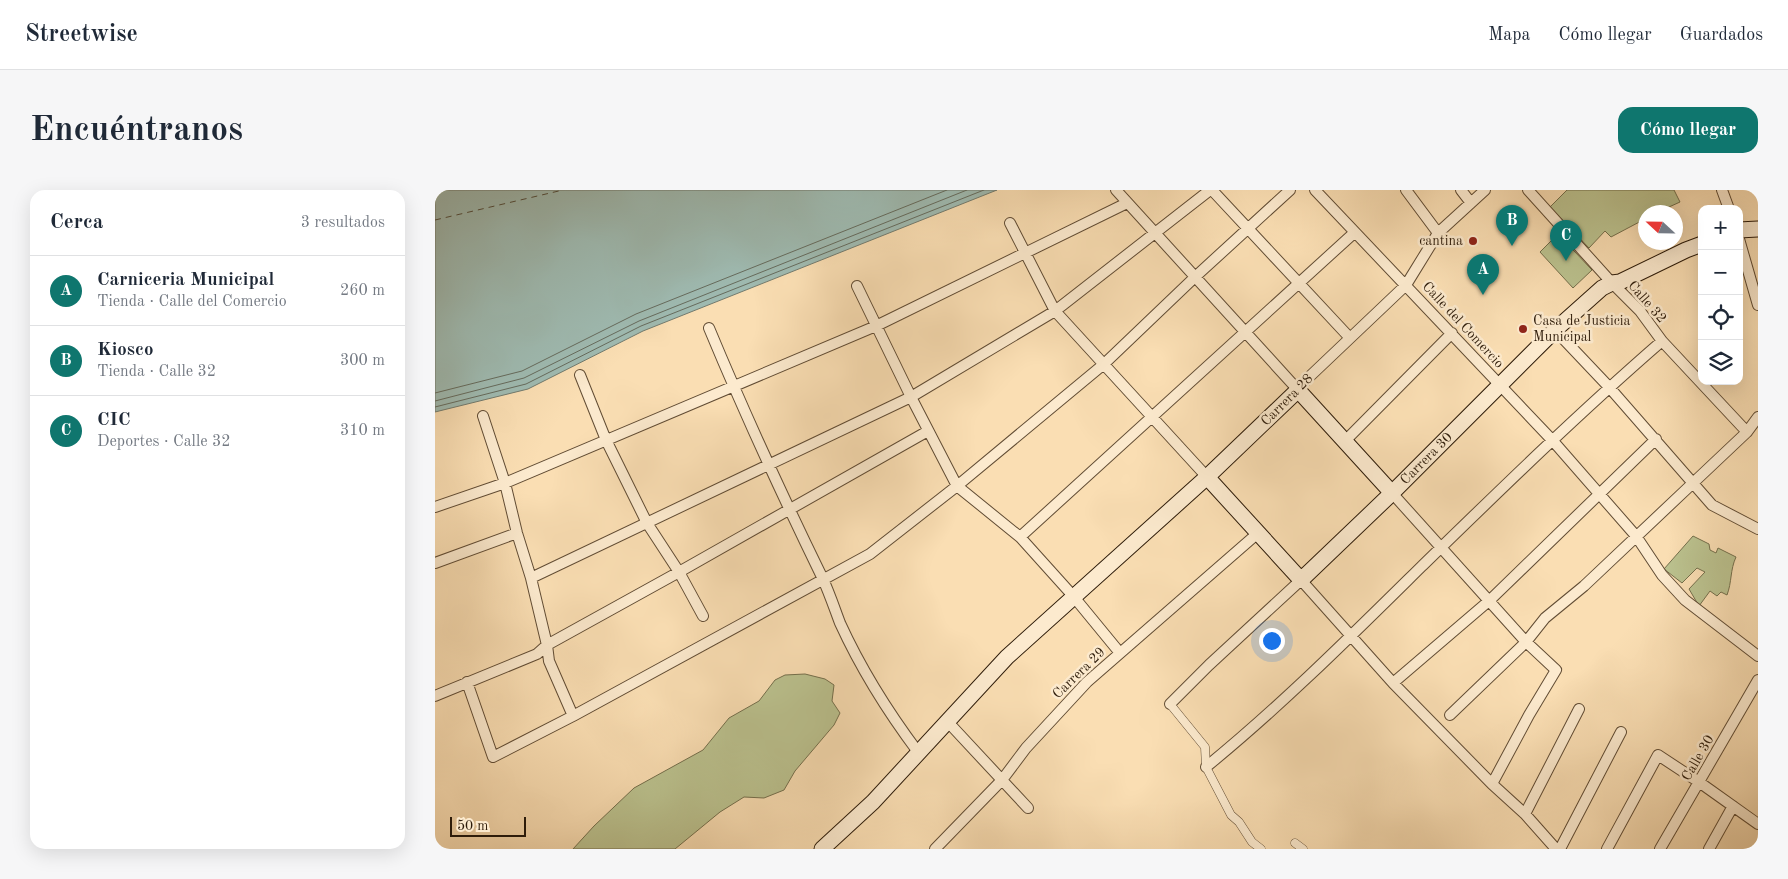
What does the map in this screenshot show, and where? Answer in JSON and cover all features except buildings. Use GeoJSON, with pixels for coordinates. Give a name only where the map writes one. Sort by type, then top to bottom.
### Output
{"type":"FeatureCollection","features":[{"type":"Feature","properties":{"kind":"main road"},"geometry":{"type":"LineString","coordinates":[[1743,230],[1758,229]]}},
{"type":"Feature","properties":{"kind":"main road","name":"Carrera 30"},"geometry":{"type":"LineString","coordinates":[[1301,580],[1499,384],[1602,288],[1612,283],[1620,282],[1698,246]]}},
{"type":"Feature","properties":{"kind":"main road"},"geometry":{"type":"LineString","coordinates":[[1298,390],[1392,492]]}},
{"type":"Feature","properties":{"kind":"main road","name":"Carrera 28"},"geometry":{"type":"LineString","coordinates":[[828,847],[873,802],[1007,657],[1207,477],[1298,390]]}},
{"type":"Feature","properties":{"kind":"main road"},"geometry":{"type":"LineString","coordinates":[[1207,477],[1301,580]]}},
{"type":"Feature","properties":{"kind":"street"},"geometry":{"type":"LineString","coordinates":[[1116,190],[1298,390]]}},
{"type":"Feature","properties":{"kind":"street"},"geometry":{"type":"LineString","coordinates":[[531,578],[911,397],[1055,311],[1211,190],[1350,338]]}},
{"type":"Feature","properties":{"kind":"street"},"geometry":{"type":"LineString","coordinates":[[467,682],[493,757],[573,716],[870,554],[957,486],[1104,364],[1290,190]]}},
{"type":"Feature","properties":{"kind":"street","name":"Calle del Comercio"},"geometry":{"type":"LineString","coordinates":[[1315,190],[1553,441],[1636,536],[1662,575],[1685,600],[1758,656]]}},
{"type":"Feature","properties":{"kind":"street"},"geometry":{"type":"LineString","coordinates":[[1406,190],[1438,233]]}},
{"type":"Feature","properties":{"kind":"street"},"geometry":{"type":"LineString","coordinates":[[1461,190],[1471,202]]}},
{"type":"Feature","properties":{"kind":"street","name":"Carrera 28"},"geometry":{"type":"LineString","coordinates":[[1298,390],[1307,379],[1406,285],[1438,233],[1485,190]]}},
{"type":"Feature","properties":{"kind":"street","name":"Calle 32"},"geometry":{"type":"LineString","coordinates":[[1528,190],[1612,283],[1640,311],[1662,340],[1747,432]]}},
{"type":"Feature","properties":{"kind":"street"},"geometry":{"type":"LineString","coordinates":[[1722,190],[1728,205]]}},
{"type":"Feature","properties":{"kind":"street"},"geometry":{"type":"LineString","coordinates":[[435,507],[505,483],[876,326],[1127,203]]}},
{"type":"Feature","properties":{"kind":"street"},"geometry":{"type":"LineString","coordinates":[[1010,223],[1055,311],[1207,477]]}},
{"type":"Feature","properties":{"kind":"street"},"geometry":{"type":"LineString","coordinates":[[1020,537],[1354,233]]}},
{"type":"Feature","properties":{"kind":"street"},"geometry":{"type":"LineString","coordinates":[[1742,250],[1758,305]]}},
{"type":"Feature","properties":{"kind":"street"},"geometry":{"type":"LineString","coordinates":[[857,286],[957,486],[1020,537],[1074,597],[1120,653]]}},
{"type":"Feature","properties":{"kind":"street"},"geometry":{"type":"LineString","coordinates":[[709,328],[768,465],[823,579],[851,644],[891,716],[918,752]]}},
{"type":"Feature","properties":{"kind":"street"},"geometry":{"type":"LineString","coordinates":[[1555,330],[1609,386],[1712,505],[1758,529]]}},
{"type":"Feature","properties":{"kind":"street"},"geometry":{"type":"LineString","coordinates":[[1345,441],[1452,333]]}},
{"type":"Feature","properties":{"kind":"street"},"geometry":{"type":"LineString","coordinates":[[1206,767],[1236,743],[1352,635],[1609,386],[1662,340]]}},
{"type":"Feature","properties":{"kind":"street"},"geometry":{"type":"LineString","coordinates":[[580,375],[606,440],[647,523],[679,572],[703,616]]}},
{"type":"Feature","properties":{"kind":"street"},"geometry":{"type":"LineString","coordinates":[[483,416],[505,483],[531,578],[549,661],[573,716]]}},
{"type":"Feature","properties":{"kind":"street"},"geometry":{"type":"LineString","coordinates":[[1450,715],[1525,642],[1545,618],[1584,586],[1747,432],[1758,417]]}},
{"type":"Feature","properties":{"kind":"street"},"geometry":{"type":"LineString","coordinates":[[435,696],[537,654],[547,645],[928,431]]}},
{"type":"Feature","properties":{"kind":"street"},"geometry":{"type":"LineString","coordinates":[[1393,683],[1490,600],[1656,439]]}},
{"type":"Feature","properties":{"kind":"street"},"geometry":{"type":"LineString","coordinates":[[1392,492],[1490,600],[1525,642],[1556,670],[1529,715],[1492,784]]}},
{"type":"Feature","properties":{"kind":"street"},"geometry":{"type":"LineString","coordinates":[[435,563],[517,532]]}},
{"type":"Feature","properties":{"kind":"street","name":"Carrera 29"},"geometry":{"type":"LineString","coordinates":[[935,849],[1002,780],[1026,748],[1087,682],[1258,533]]}},
{"type":"Feature","properties":{"kind":"street"},"geometry":{"type":"LineString","coordinates":[[1301,580],[1393,683],[1492,784],[1525,814],[1556,849]]}},
{"type":"Feature","properties":{"kind":"street","name":"Carrera 30"},"geometry":{"type":"LineString","coordinates":[[1170,704],[1209,665],[1301,580]]}},
{"type":"Feature","properties":{"kind":"street","name":"Calle 30"},"geometry":{"type":"LineString","coordinates":[[1660,849],[1758,680]]}},
{"type":"Feature","properties":{"kind":"street"},"geometry":{"type":"LineString","coordinates":[[1170,704],[1205,747],[1206,767],[1231,815],[1239,822],[1252,842],[1261,849]]}},
{"type":"Feature","properties":{"kind":"street"},"geometry":{"type":"LineString","coordinates":[[1525,814],[1579,709]]}},
{"type":"Feature","properties":{"kind":"street"},"geometry":{"type":"LineString","coordinates":[[947,721],[1029,808]]}},
{"type":"Feature","properties":{"kind":"street"},"geometry":{"type":"LineString","coordinates":[[1560,849],[1621,732]]}},
{"type":"Feature","properties":{"kind":"street"},"geometry":{"type":"LineString","coordinates":[[1607,849],[1658,756],[1699,782],[1758,824]]}},
{"type":"Feature","properties":{"kind":"street"},"geometry":{"type":"LineString","coordinates":[[1709,849],[1733,806]]}},
{"type":"Feature","properties":{"kind":"street"},"geometry":{"type":"LineString","coordinates":[[1247,849],[1252,842]]}},
{"type":"Feature","properties":{"kind":"street"},"geometry":{"type":"LineString","coordinates":[[1295,843],[1303,849]]}},
{"type":"Feature","properties":{"kind":"green space"},"geometry":{"type":"Polygon","coordinates":[[[1567,190],[1674,190],[1680,202],[1673,205],[1638,205],[1638,223],[1611,237],[1605,231],[1589,248],[1550,207],[1567,190]]]}},
{"type":"Feature","properties":{"kind":"green space"},"geometry":{"type":"Polygon","coordinates":[[[1558,234],[1592,270],[1573,288],[1540,252],[1558,234]]]}},
{"type":"Feature","properties":{"kind":"green space"},"geometry":{"type":"Polygon","coordinates":[[[1693,536],[1709,544],[1710,550],[1716,553],[1718,548],[1736,557],[1727,595],[1721,592],[1717,596],[1710,591],[1699,606],[1689,589],[1705,572],[1697,568],[1682,583],[1664,569],[1693,536]]]}},
{"type":"Feature","properties":{"kind":"green space"},"geometry":{"type":"Polygon","coordinates":[[[805,674],[825,679],[834,685],[832,701],[840,713],[834,725],[795,771],[784,790],[764,798],[744,797],[720,812],[675,849],[573,849],[634,788],[703,750],[729,718],[759,701],[775,680],[785,675],[805,674]]]}},
{"type":"Feature","properties":{"kind":"water"},"geometry":{"type":"Polygon","coordinates":[[[435,190],[997,190],[643,331],[528,389],[435,412],[435,190]]]}},
{"type":"Feature","properties":{"kind":"ferry route"},"geometry":{"type":"LineString","coordinates":[[435,220],[563,190]]}},
{"type":"Feature","properties":{"kind":"place","name":"cantina"},"geometry":{"type":"Point","coordinates":[1473,241]}},
{"type":"Feature","properties":{"kind":"place","name":"Kiosco"},"geometry":{"type":"Point","coordinates":[1512,246]}},
{"type":"Feature","properties":{"kind":"place","name":"CIC"},"geometry":{"type":"Point","coordinates":[1566,261]}},
{"type":"Feature","properties":{"kind":"place","name":"Carniceria Municipal"},"geometry":{"type":"Point","coordinates":[1483,295]}},
{"type":"Feature","properties":{"kind":"place","name":"Casa de Justicia Municipal"},"geometry":{"type":"Point","coordinates":[1523,329]}}]}
